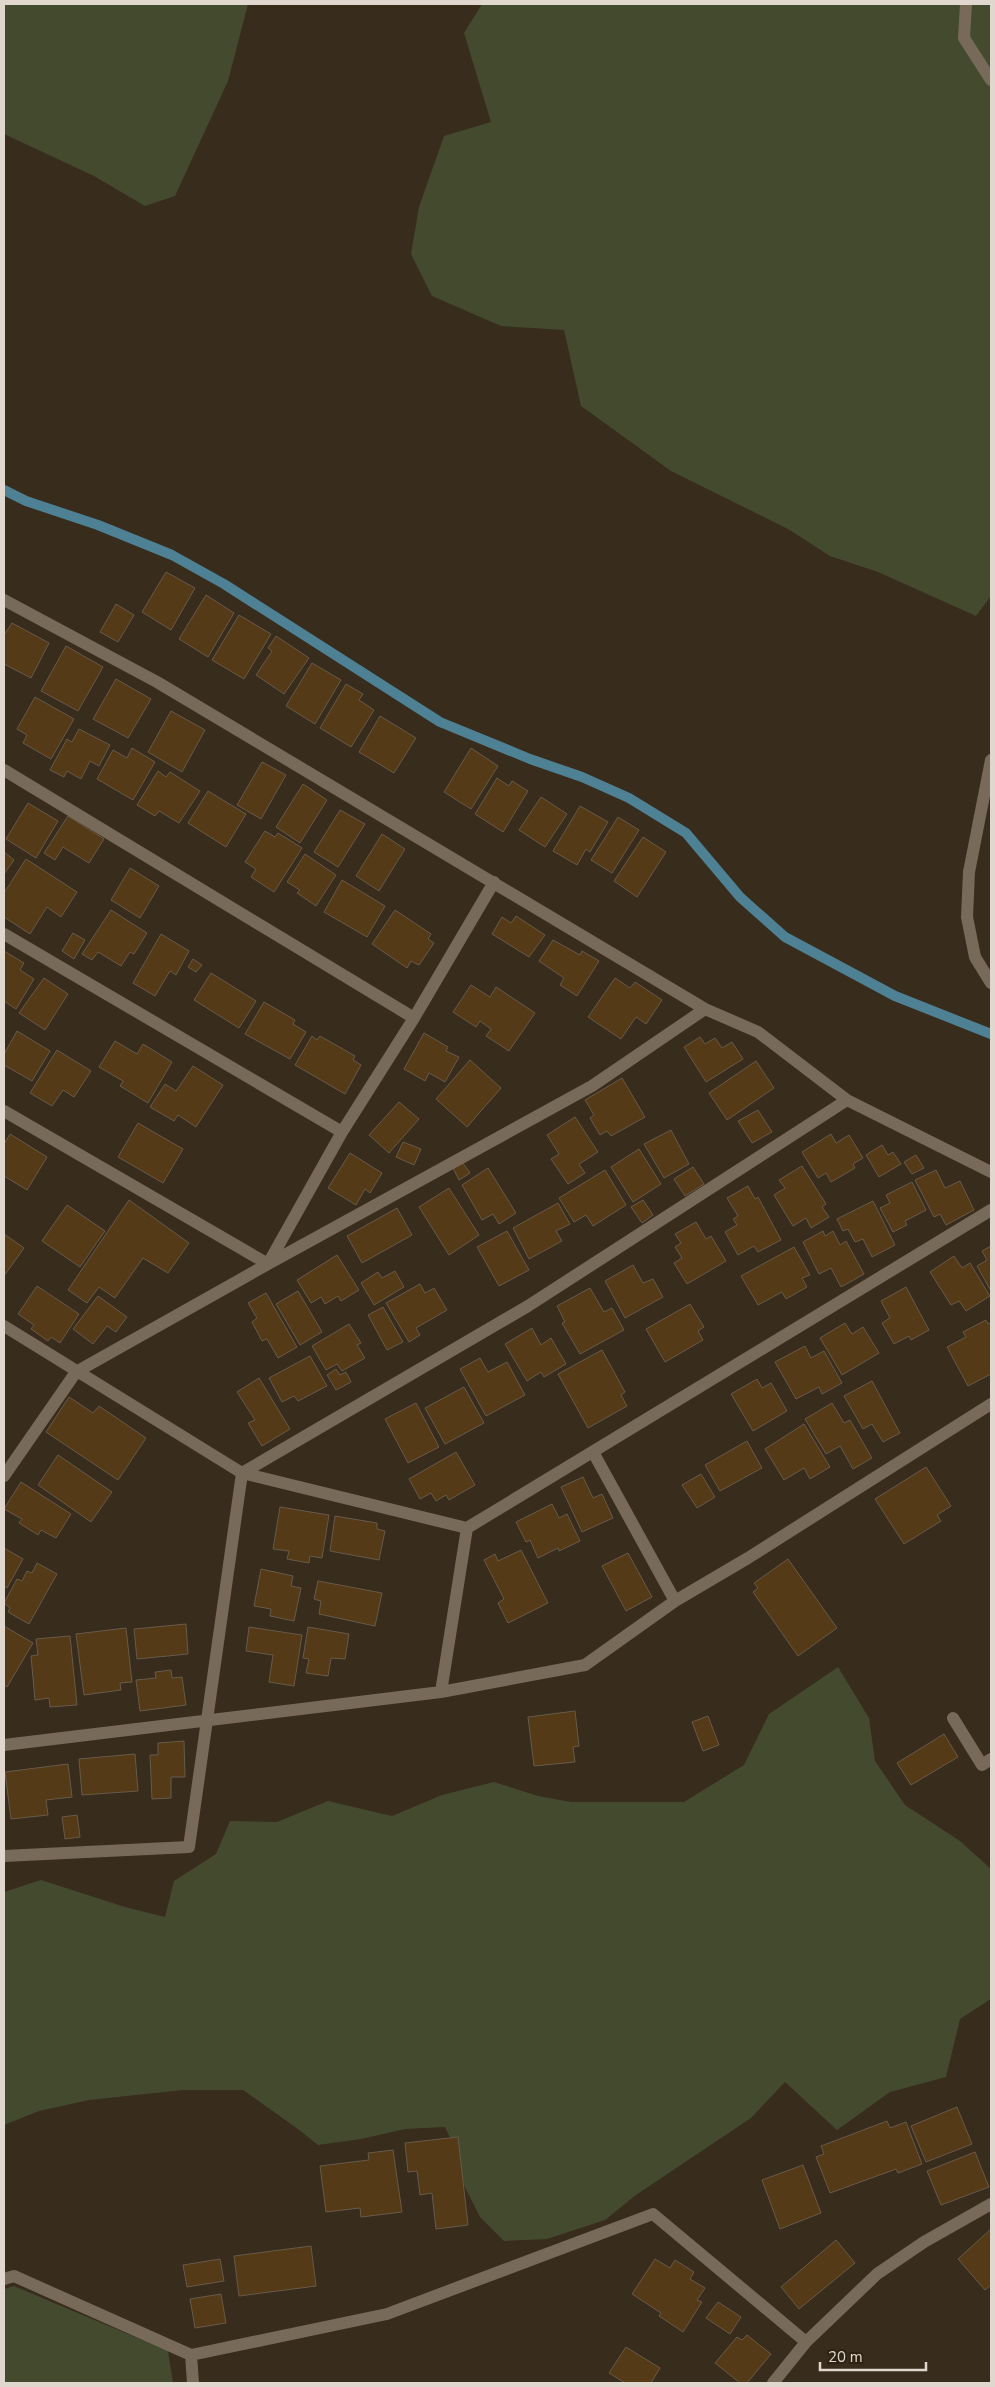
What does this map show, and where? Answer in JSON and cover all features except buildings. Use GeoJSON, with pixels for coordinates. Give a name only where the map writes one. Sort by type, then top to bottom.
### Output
{"type":"FeatureCollection","features":[{"type":"Feature","properties":{"kind":"street"},"geometry":{"type":"LineString","coordinates":[[966,4],[964,38],[991,80]]}},
{"type":"Feature","properties":{"kind":"street"},"geometry":{"type":"LineString","coordinates":[[4,600],[157,682],[705,1010],[758,1032],[847,1100],[991,1172]]}},
{"type":"Feature","properties":{"kind":"street"},"geometry":{"type":"LineString","coordinates":[[991,760],[969,872],[968,917],[975,957],[991,983]]}},
{"type":"Feature","properties":{"kind":"street"},"geometry":{"type":"LineString","coordinates":[[4,770],[414,1018]]}},
{"type":"Feature","properties":{"kind":"street"},"geometry":{"type":"LineString","coordinates":[[268,1264],[342,1132],[414,1018],[494,882]]}},
{"type":"Feature","properties":{"kind":"street"},"geometry":{"type":"LineString","coordinates":[[4,934],[342,1132]]}},
{"type":"Feature","properties":{"kind":"street"},"geometry":{"type":"LineString","coordinates":[[4,1476],[76,1372],[592,1086],[705,1010]]}},
{"type":"Feature","properties":{"kind":"street"},"geometry":{"type":"LineString","coordinates":[[242,1473],[528,1306],[847,1100]]}},
{"type":"Feature","properties":{"kind":"street"},"geometry":{"type":"LineString","coordinates":[[4,1111],[268,1264]]}},
{"type":"Feature","properties":{"kind":"street"},"geometry":{"type":"LineString","coordinates":[[4,1326],[242,1473],[468,1528],[991,1210]]}},
{"type":"Feature","properties":{"kind":"street"},"geometry":{"type":"LineString","coordinates":[[4,1745],[440,1692],[585,1666],[674,1601],[748,1558],[991,1404]]}},
{"type":"Feature","properties":{"kind":"street"},"geometry":{"type":"LineString","coordinates":[[593,1452],[674,1601]]}},
{"type":"Feature","properties":{"kind":"street"},"geometry":{"type":"LineString","coordinates":[[4,1856],[189,1847],[242,1473]]}},
{"type":"Feature","properties":{"kind":"street"},"geometry":{"type":"LineString","coordinates":[[440,1692],[468,1528]]}},
{"type":"Feature","properties":{"kind":"street"},"geometry":{"type":"LineString","coordinates":[[953,1718],[982,1764],[991,1759]]}},
{"type":"Feature","properties":{"kind":"street"},"geometry":{"type":"LineString","coordinates":[[773,2383],[806,2342],[877,2274],[924,2242],[991,2204]]}},
{"type":"Feature","properties":{"kind":"street"},"geometry":{"type":"LineString","coordinates":[[4,2279],[14,2276],[191,2355],[387,2314],[653,2214],[806,2342]]}},
{"type":"Feature","properties":{"kind":"street"},"geometry":{"type":"LineString","coordinates":[[191,2355],[194,2383]]}},
{"type":"Feature","properties":{"kind":"green space"},"geometry":{"type":"Polygon","coordinates":[[[4,4],[248,4],[228,81],[175,196],[145,206],[94,176],[4,134],[4,4]]]}},
{"type":"Feature","properties":{"kind":"green space"},"geometry":{"type":"Polygon","coordinates":[[[482,4],[991,4],[991,596],[976,616],[878,572],[830,556],[788,529],[671,471],[581,406],[564,330],[501,326],[432,296],[411,254],[419,207],[444,136],[491,122],[464,33],[482,4]]]}},
{"type":"Feature","properties":{"kind":"green space"},"geometry":{"type":"Polygon","coordinates":[[[838,1667],[869,1718],[875,1761],[905,1805],[960,1841],[991,1869],[991,1999],[960,2019],[946,2077],[890,2092],[837,2130],[785,2082],[751,2118],[636,2195],[605,2220],[547,2239],[504,2241],[480,2217],[464,2185],[458,2154],[445,2127],[405,2129],[361,2139],[318,2145],[243,2090],[183,2090],[89,2100],[39,2111],[4,2125],[4,1892],[41,1880],[125,1907],[165,1917],[174,1881],[216,1854],[230,1821],[277,1822],[328,1801],[392,1816],[442,1795],[494,1782],[538,1796],[571,1802],[684,1802],[744,1765],[769,1714],[838,1667]]]}},
{"type":"Feature","properties":{"kind":"green space"},"geometry":{"type":"Polygon","coordinates":[[[14,2286],[168,2351],[173,2383],[4,2383],[4,2289],[14,2286]]]}},
{"type":"Feature","properties":{"kind":"waterway"},"geometry":{"type":"LineString","coordinates":[[4,490],[26,501],[98,525],[172,555],[224,584],[440,722],[530,759],[582,777],[629,798],[686,833],[740,897],[785,937],[895,996],[991,1034]]}}]}
